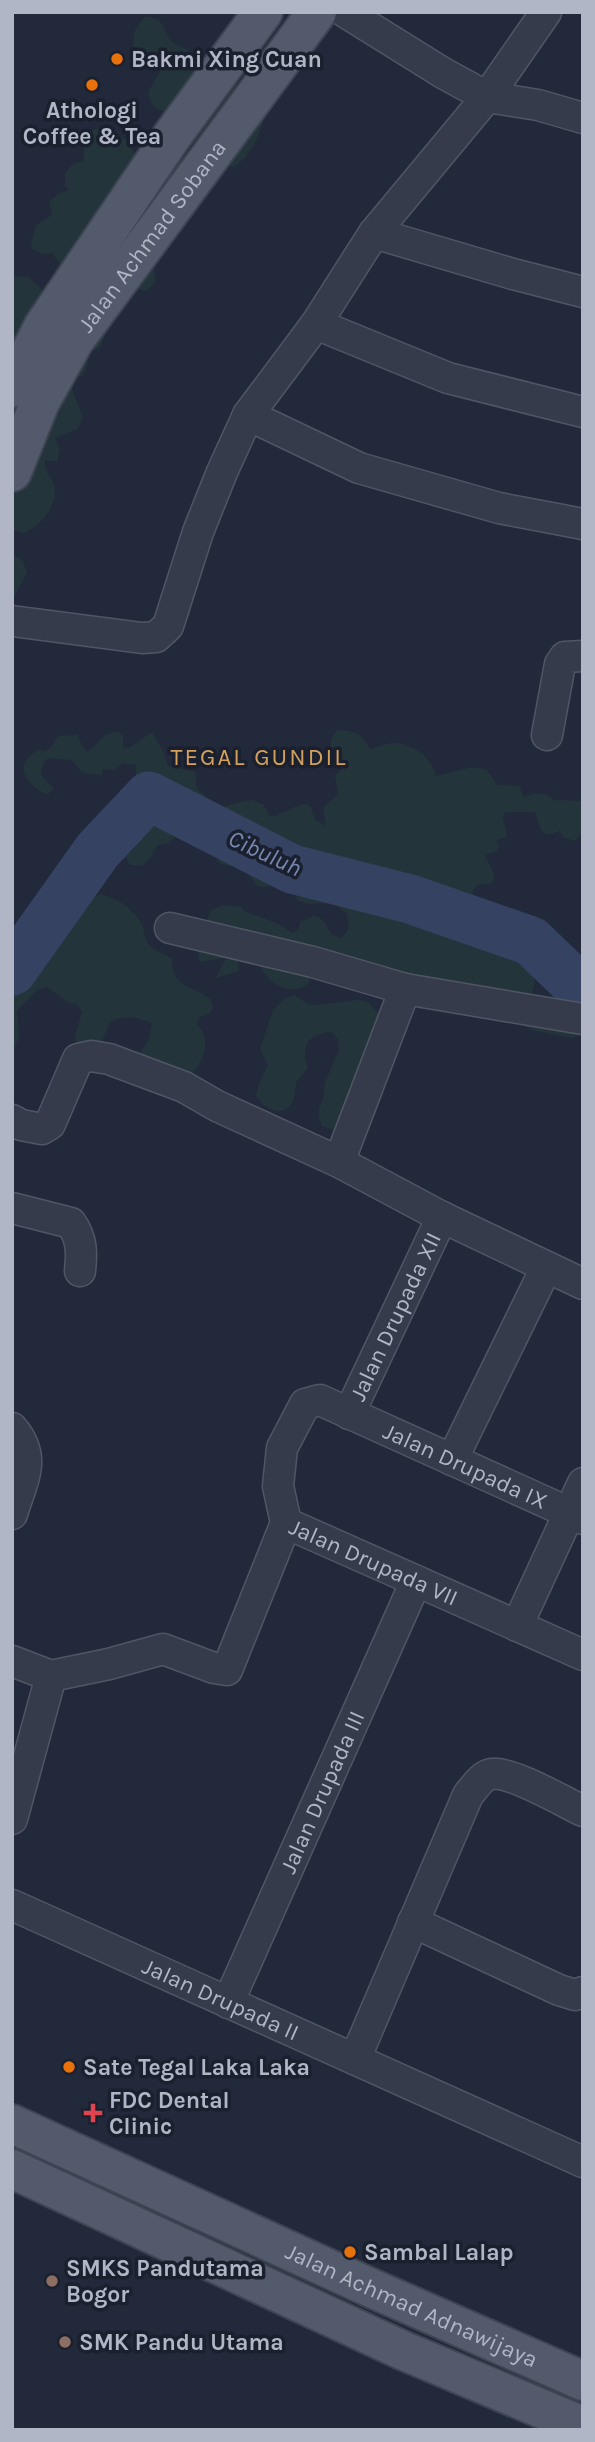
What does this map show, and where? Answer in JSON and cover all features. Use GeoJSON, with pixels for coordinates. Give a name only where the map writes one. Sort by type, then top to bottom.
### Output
{"type":"FeatureCollection","features":[{"type":"Feature","properties":{"kind":"main road","name":"Jalan Achmad Sobana"},"geometry":{"type":"LineString","coordinates":[[12,472],[40,402],[30,376],[43,327],[172,136],[263,12]]}},
{"type":"Feature","properties":{"kind":"main road","name":"Jalan Achmad Sobana"},"geometry":{"type":"LineString","coordinates":[[30,376],[74,341],[317,12]]}},
{"type":"Feature","properties":{"kind":"main road","name":"Jalan Achmad Adnawijaya"},"geometry":{"type":"LineString","coordinates":[[12,2124],[433,2316],[583,2381]]}},
{"type":"Feature","properties":{"kind":"main road","name":"Jalan Achmad Adnawijaya"},"geometry":{"type":"LineString","coordinates":[[12,2169],[418,2356],[583,2426]]}},
{"type":"Feature","properties":{"kind":"main road"},"geometry":{"type":"LineString","coordinates":[[418,2356],[433,2316]]}},
{"type":"Feature","properties":{"kind":"street"},"geometry":{"type":"LineString","coordinates":[[345,12],[487,97],[538,105],[583,118]]}},
{"type":"Feature","properties":{"kind":"street"},"geometry":{"type":"LineString","coordinates":[[12,621],[142,638],[156,637],[168,626],[198,532],[248,415],[316,324],[374,233],[487,97],[546,12]]}},
{"type":"Feature","properties":{"kind":"street"},"geometry":{"type":"LineString","coordinates":[[374,233],[583,292]]}},
{"type":"Feature","properties":{"kind":"street"},"geometry":{"type":"LineString","coordinates":[[316,324],[448,378],[583,412]]}},
{"type":"Feature","properties":{"kind":"street"},"geometry":{"type":"LineString","coordinates":[[248,415],[369,471],[499,508],[583,524]]}},
{"type":"Feature","properties":{"kind":"street"},"geometry":{"type":"LineString","coordinates":[[547,735],[560,664],[565,657],[583,656]]}},
{"type":"Feature","properties":{"kind":"street"},"geometry":{"type":"LineString","coordinates":[[170,928],[313,962],[405,989],[583,1020]]}},
{"type":"Feature","properties":{"kind":"street"},"geometry":{"type":"LineString","coordinates":[[339,1162],[405,989]]}},
{"type":"Feature","properties":{"kind":"street"},"geometry":{"type":"LineString","coordinates":[[12,1120],[21,1125],[42,1129],[50,1124],[78,1059],[98,1056],[184,1087],[217,1106],[339,1162],[442,1217],[583,1284]]}},
{"type":"Feature","properties":{"kind":"street"},"geometry":{"type":"LineString","coordinates":[[12,1208],[71,1223],[79,1234],[82,1250],[80,1271]]}},
{"type":"Feature","properties":{"kind":"street","name":"Jalan Drupada XII"},"geometry":{"type":"LineString","coordinates":[[349,1414],[442,1217]]}},
{"type":"Feature","properties":{"kind":"street"},"geometry":{"type":"LineString","coordinates":[[452,1460],[546,1268]]}},
{"type":"Feature","properties":{"kind":"street","name":"Jalan Drupada VII"},"geometry":{"type":"LineString","coordinates":[[349,1414],[320,1400],[305,1404],[282,1448],[278,1486],[286,1523],[583,1655]]}},
{"type":"Feature","properties":{"kind":"street","name":"Jalan Drupada IX"},"geometry":{"type":"LineString","coordinates":[[349,1414],[575,1516]]}},
{"type":"Feature","properties":{"kind":"street"},"geometry":{"type":"LineString","coordinates":[[12,1428],[26,1448],[27,1465],[12,1514]]}},
{"type":"Feature","properties":{"kind":"street"},"geometry":{"type":"LineString","coordinates":[[517,1626],[575,1516],[583,1483]]}},
{"type":"Feature","properties":{"kind":"street"},"geometry":{"type":"LineString","coordinates":[[12,1661],[51,1676],[163,1649],[214,1668],[227,1670],[286,1523]]}},
{"type":"Feature","properties":{"kind":"street","name":"Jalan Drupada III"},"geometry":{"type":"LineString","coordinates":[[228,2003],[416,1581]]}},
{"type":"Feature","properties":{"kind":"street"},"geometry":{"type":"LineString","coordinates":[[12,1819],[51,1676]]}},
{"type":"Feature","properties":{"kind":"street"},"geometry":{"type":"LineString","coordinates":[[355,2059],[468,1795],[480,1781],[490,1774],[505,1774],[583,1811]]}},
{"type":"Feature","properties":{"kind":"street","name":"Jalan Drupada II"},"geometry":{"type":"LineString","coordinates":[[12,1905],[583,2162]]}},
{"type":"Feature","properties":{"kind":"street"},"geometry":{"type":"LineString","coordinates":[[413,1922],[559,1990],[575,1995],[583,1992]]}},
{"type":"Feature","properties":{"kind":"shaded area"},"geometry":{"type":"Polygon","coordinates":[[[144,17],[159,21],[171,41],[191,52],[198,68],[255,51],[256,58],[240,70],[237,84],[265,108],[262,125],[251,149],[233,167],[227,166],[204,134],[170,169],[170,180],[154,194],[149,220],[137,224],[130,239],[154,263],[155,282],[147,291],[134,289],[105,323],[105,336],[100,348],[87,352],[85,357],[88,363],[83,375],[71,380],[83,417],[78,429],[55,438],[60,449],[57,462],[45,460],[54,485],[54,500],[42,520],[24,533],[12,530],[12,276],[28,277],[47,294],[63,268],[52,253],[43,254],[32,249],[31,243],[36,225],[52,215],[49,202],[58,194],[69,190],[65,186],[65,173],[73,164],[84,161],[86,139],[92,131],[104,127],[125,139],[136,155],[141,156],[171,112],[156,107],[148,93],[160,72],[160,63],[153,56],[133,46],[134,32],[144,17]]]}},
{"type":"Feature","properties":{"kind":"shaded area"},"geometry":{"type":"Polygon","coordinates":[[[12,553],[23,561],[27,573],[12,600],[12,553]]]}},
{"type":"Feature","properties":{"kind":"shaded area"},"geometry":{"type":"Polygon","coordinates":[[[338,730],[357,734],[370,749],[392,743],[413,748],[426,757],[435,776],[468,768],[481,769],[489,773],[497,785],[519,786],[524,797],[540,793],[553,800],[583,801],[583,832],[575,841],[563,837],[560,831],[547,835],[541,830],[535,812],[505,812],[503,818],[507,837],[496,840],[499,846],[497,851],[485,855],[494,879],[492,883],[477,885],[472,897],[489,939],[508,944],[516,953],[514,958],[537,949],[558,952],[562,957],[557,967],[552,969],[534,963],[532,968],[535,981],[532,994],[536,998],[563,995],[582,1003],[583,1034],[572,1038],[536,1031],[525,1027],[511,1016],[415,1006],[409,1002],[359,992],[307,973],[310,981],[303,987],[287,989],[272,981],[257,960],[238,959],[239,971],[216,978],[226,958],[199,962],[198,949],[210,911],[222,905],[241,907],[245,912],[277,923],[293,933],[299,928],[300,922],[314,916],[325,923],[331,934],[342,938],[349,928],[347,914],[333,903],[308,904],[297,900],[291,881],[282,881],[266,887],[256,885],[244,871],[219,863],[213,845],[194,846],[177,834],[169,843],[158,845],[142,866],[130,865],[126,850],[140,832],[146,797],[146,788],[136,776],[136,765],[123,763],[114,770],[102,769],[102,775],[95,775],[87,774],[71,760],[48,758],[43,763],[41,775],[54,789],[48,794],[33,786],[24,772],[24,764],[30,756],[38,750],[46,751],[58,736],[77,735],[86,752],[109,733],[119,732],[123,737],[123,749],[129,748],[152,732],[168,766],[195,772],[197,789],[213,802],[213,808],[219,809],[253,800],[264,805],[270,817],[307,804],[315,820],[326,826],[323,808],[338,794],[335,776],[343,767],[333,753],[331,744],[331,739],[338,730]]]}},
{"type":"Feature","properties":{"kind":"shaded area"},"geometry":{"type":"Polygon","coordinates":[[[100,894],[128,908],[142,925],[148,944],[172,959],[179,981],[210,999],[213,1007],[209,1014],[200,1017],[196,1024],[205,1038],[204,1053],[186,1082],[139,1055],[149,1039],[152,1024],[142,1019],[126,1017],[110,1022],[99,1048],[77,1053],[75,1036],[82,1012],[77,1004],[69,1003],[47,987],[38,989],[17,1011],[19,1037],[12,1054],[12,951],[24,968],[35,972],[38,961],[36,943],[44,913],[51,910],[69,910],[100,894]]]}},
{"type":"Feature","properties":{"kind":"shaded area"},"geometry":{"type":"Polygon","coordinates":[[[294,995],[308,1004],[316,1005],[359,1000],[368,1002],[380,1015],[340,1132],[322,1126],[319,1117],[325,1083],[339,1049],[338,1040],[332,1032],[317,1035],[308,1043],[305,1054],[308,1068],[297,1081],[292,1103],[288,1108],[273,1110],[256,1096],[268,1065],[260,1049],[273,1010],[286,998],[294,995]]]}},
{"type":"Feature","properties":{"kind":"waterway","name":"Cibuluh"},"geometry":{"type":"LineString","coordinates":[[12,971],[98,850],[149,796],[292,869],[410,899],[531,941],[583,991]]}},
{"type":"Feature","properties":{"kind":"place","name":"Bakmi Xing Cuan"},"geometry":{"type":"Point","coordinates":[117,59]}},
{"type":"Feature","properties":{"kind":"place","name":"Athologi Coffee & Tea"},"geometry":{"type":"Point","coordinates":[92,85]}},
{"type":"Feature","properties":{"kind":"place","name":"Sate Tegal Laka Laka"},"geometry":{"type":"Point","coordinates":[69,2067]}},
{"type":"Feature","properties":{"kind":"place","name":"FDC Dental Clinic"},"geometry":{"type":"Point","coordinates":[93,2113]}},
{"type":"Feature","properties":{"kind":"place","name":"Sambal Lalap"},"geometry":{"type":"Point","coordinates":[350,2252]}},
{"type":"Feature","properties":{"kind":"place","name":"SMKS Pandutama Bogor"},"geometry":{"type":"Point","coordinates":[52,2281]}},
{"type":"Feature","properties":{"kind":"place","name":"SMK Pandu Utama"},"geometry":{"type":"Point","coordinates":[65,2342]}},
{"type":"Feature","properties":{"kind":"district","name":"TEGAL GUNDIL"},"geometry":{"type":"Point","coordinates":[259,757]}}]}
